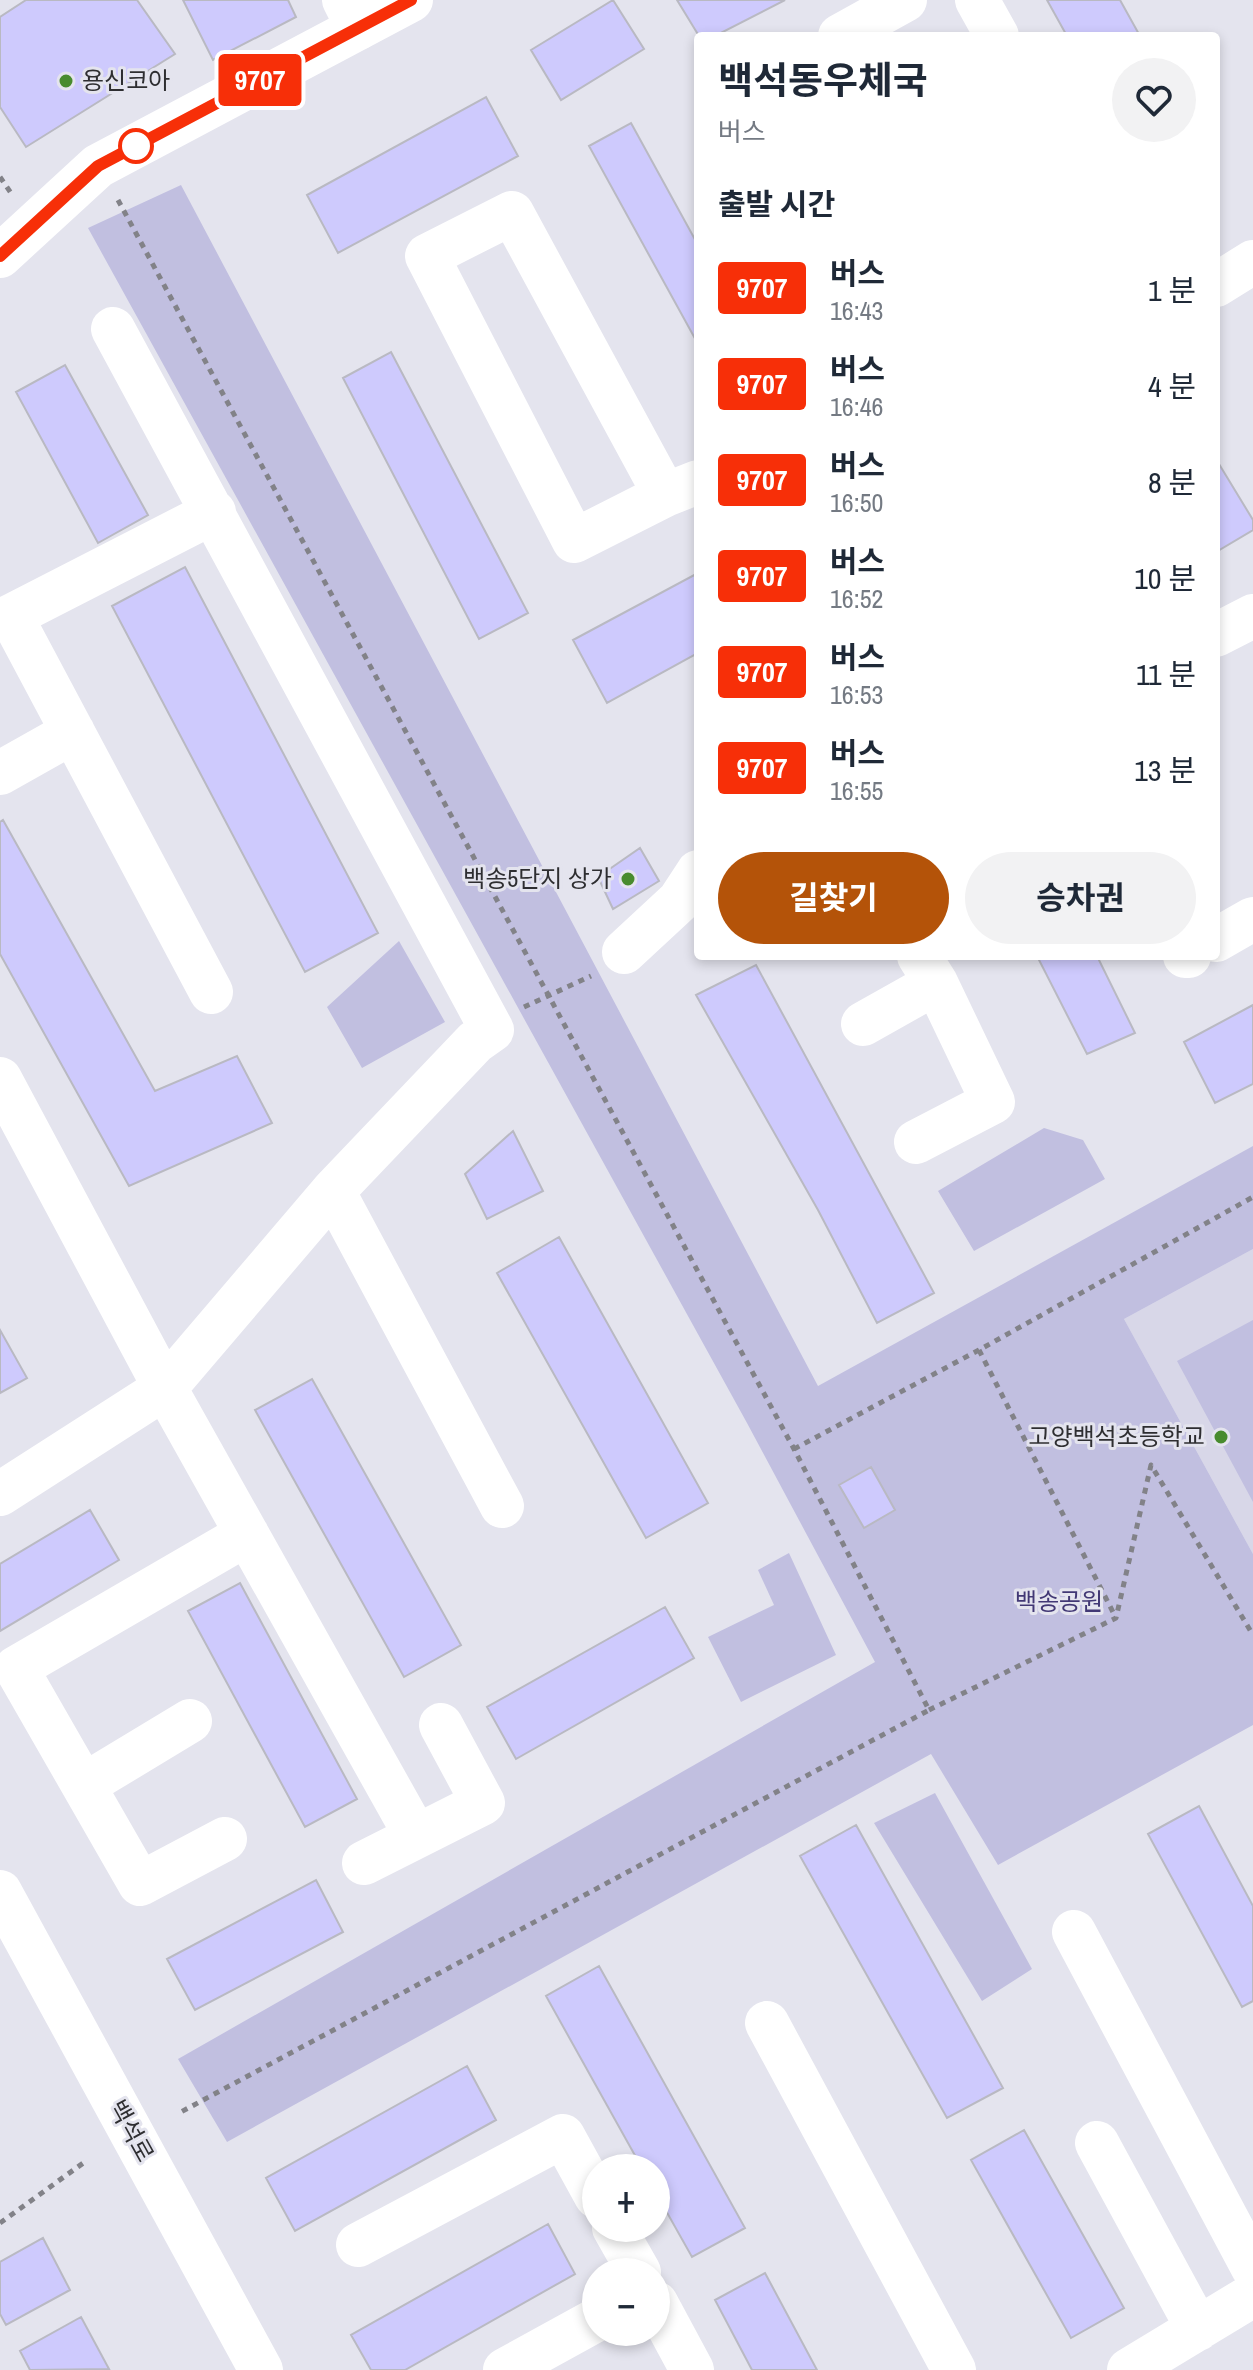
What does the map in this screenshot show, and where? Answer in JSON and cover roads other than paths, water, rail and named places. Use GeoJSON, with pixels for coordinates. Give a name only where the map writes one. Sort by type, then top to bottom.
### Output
{"type":"FeatureCollection","features":[{"type":"Feature","properties":{"kind":"main road"},"geometry":{"type":"LineString","coordinates":[[0,256],[98,166],[351,14],[411,0]]}},
{"type":"Feature","properties":{"kind":"main road"},"geometry":{"type":"LineString","coordinates":[[847,32],[905,0]]}},
{"type":"Feature","properties":{"kind":"main road"},"geometry":{"type":"LineString","coordinates":[[977,0],[995,32]]}},
{"type":"Feature","properties":{"kind":"main road"},"geometry":{"type":"LineString","coordinates":[[512,213],[682,489],[574,541],[427,256],[512,213]]}},
{"type":"Feature","properties":{"kind":"main road"},"geometry":{"type":"LineString","coordinates":[[1220,283],[1253,262]]}},
{"type":"Feature","properties":{"kind":"main road"},"geometry":{"type":"LineString","coordinates":[[0,1494],[165,1388],[333,1191],[475,1042],[492,1030],[113,329]]}},
{"type":"Feature","properties":{"kind":"main road"},"geometry":{"type":"LineString","coordinates":[[211,992],[5,606],[214,512]]}},
{"type":"Feature","properties":{"kind":"main road"},"geometry":{"type":"LineString","coordinates":[[1220,633],[1253,616]]}},
{"type":"Feature","properties":{"kind":"main road"},"geometry":{"type":"LineString","coordinates":[[0,773],[73,732]]}},
{"type":"Feature","properties":{"kind":"main road"},"geometry":{"type":"LineString","coordinates":[[624,952],[679,901],[694,878]]}},
{"type":"Feature","properties":{"kind":"main road"},"geometry":{"type":"LineString","coordinates":[[1220,938],[1253,919]]}},
{"type":"Feature","properties":{"kind":"main road"},"geometry":{"type":"LineString","coordinates":[[863,1024],[928,970],[993,1102],[916,1142]]}},
{"type":"Feature","properties":{"kind":"main road"},"geometry":{"type":"LineString","coordinates":[[0,1079],[165,1388],[416,1836]]}},
{"type":"Feature","properties":{"kind":"main road"},"geometry":{"type":"LineString","coordinates":[[333,1191],[502,1506]]}},
{"type":"Feature","properties":{"kind":"main road"},"geometry":{"type":"LineString","coordinates":[[225,1839],[140,1884],[16,1668],[247,1534]]}},
{"type":"Feature","properties":{"kind":"main road"},"geometry":{"type":"LineString","coordinates":[[84,1785],[190,1721]]}},
{"type":"Feature","properties":{"kind":"main road"},"geometry":{"type":"LineString","coordinates":[[364,1863],[483,1803],[441,1725]]}},
{"type":"Feature","properties":{"kind":"main road","name":"백석로"},"geometry":{"type":"LineString","coordinates":[[0,1892],[261,2370]]}},
{"type":"Feature","properties":{"kind":"main road"},"geometry":{"type":"LineString","coordinates":[[1074,1932],[1253,2268]]}},
{"type":"Feature","properties":{"kind":"main road"},"geometry":{"type":"LineString","coordinates":[[767,2023],[954,2370]]}},
{"type":"Feature","properties":{"kind":"main road"},"geometry":{"type":"LineString","coordinates":[[358,2245],[563,2136],[582,2171]]}},
{"type":"Feature","properties":{"kind":"main road"},"geometry":{"type":"LineString","coordinates":[[1097,2143],[1198,2329]]}},
{"type":"Feature","properties":{"kind":"main road"},"geometry":{"type":"LineString","coordinates":[[1129,2370],[1253,2295]]}},
{"type":"Feature","properties":{"kind":"main road"},"geometry":{"type":"LineString","coordinates":[[505,2370],[582,2328]]}},
{"type":"Feature","properties":{"kind":"main road"},"geometry":{"type":"LineString","coordinates":[[670,2329],[692,2370]]}},
{"type":"Feature","properties":{"kind":"place","name":"용신코아"},"geometry":{"type":"Point","coordinates":[66,81]}},
{"type":"Feature","properties":{"kind":"place","name":"백송5단지 상가"},"geometry":{"type":"Point","coordinates":[628,879]}},
{"type":"Feature","properties":{"kind":"place","name":"고양백석초등학교"},"geometry":{"type":"Point","coordinates":[1221,1437]}},
{"type":"Feature","properties":{"kind":"park label","name":"백송공원"},"geometry":{"type":"Point","coordinates":[1059,1602]}}]}
